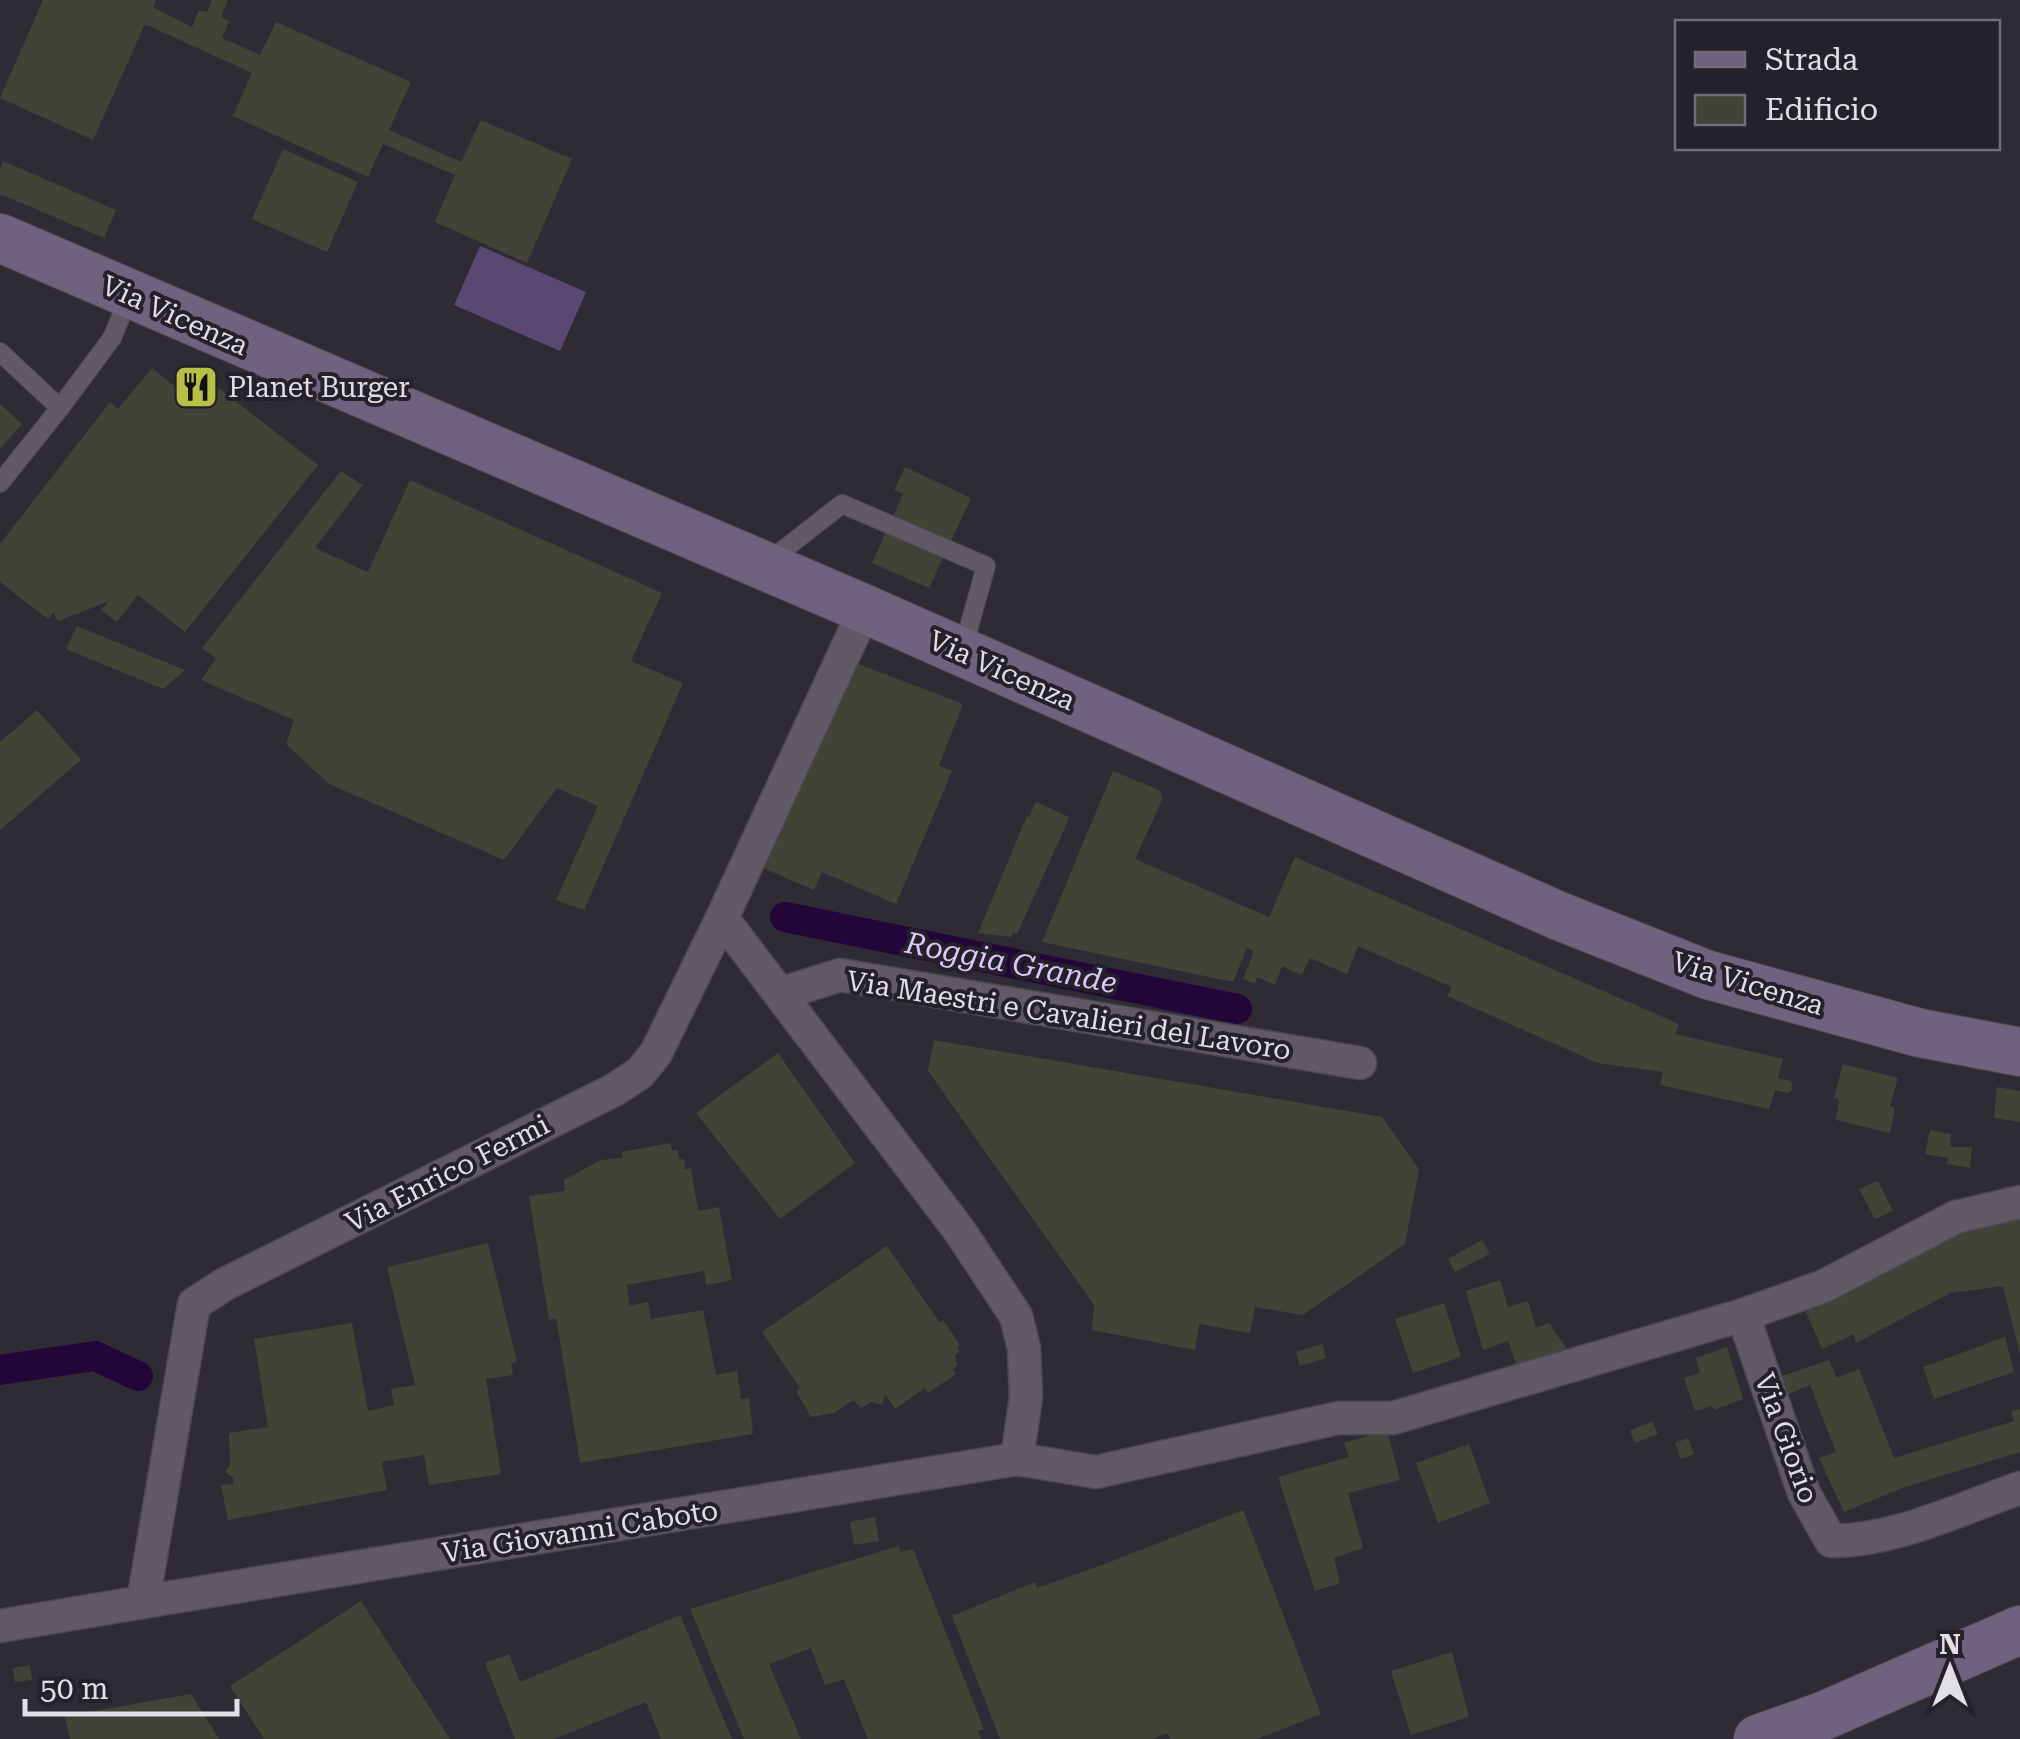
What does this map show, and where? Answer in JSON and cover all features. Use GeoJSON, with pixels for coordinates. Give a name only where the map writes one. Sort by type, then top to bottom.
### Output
{"type":"FeatureCollection","features":[{"type":"Feature","properties":{"kind":"street","name":"Via Vicenza"},"geometry":{"type":"LineString","coordinates":[[0,238],[865,609],[1559,916],[1708,976],[1920,1034],[2020,1052]]}},
{"type":"Feature","properties":{"kind":"street","name":"Via Enrico Fermi"},"geometry":{"type":"LineString","coordinates":[[143,1602],[194,1304],[225,1284],[614,1090],[640,1073],[656,1053],[722,918],[865,609]]}},
{"type":"Feature","properties":{"kind":"street"},"geometry":{"type":"LineString","coordinates":[[722,918],[959,1230],[1016,1316],[1024,1348],[1026,1397],[1017,1460]]}},
{"type":"Feature","properties":{"kind":"street","name":"Via Maestri e Cavalieri del Lavoro"},"geometry":{"type":"LineString","coordinates":[[780,994],[840,975],[1360,1063]]}},
{"type":"Feature","properties":{"kind":"street"},"geometry":{"type":"LineString","coordinates":[[1743,1315],[1824,1286],[1956,1217],[2020,1202]]}},
{"type":"Feature","properties":{"kind":"street","name":"Via Giovanni Caboto"},"geometry":{"type":"LineString","coordinates":[[143,1602],[1017,1460],[1096,1472],[1338,1418],[1392,1418],[1743,1315]]}},
{"type":"Feature","properties":{"kind":"street","name":"Via Giorio"},"geometry":{"type":"LineString","coordinates":[[1743,1315],[1804,1493],[1830,1540],[1858,1540],[1909,1527],[2020,1488]]}},
{"type":"Feature","properties":{"kind":"street"},"geometry":{"type":"LineString","coordinates":[[0,1626],[143,1602]]}},
{"type":"Feature","properties":{"kind":"street"},"geometry":{"type":"LineString","coordinates":[[1758,1739],[1822,1716],[2020,1630]]}},
{"type":"Feature","properties":{"kind":"lane"},"geometry":{"type":"LineString","coordinates":[[0,482],[112,338],[130,295]]}},
{"type":"Feature","properties":{"kind":"lane"},"geometry":{"type":"LineString","coordinates":[[0,352],[60,408]]}},
{"type":"Feature","properties":{"kind":"lane"},"geometry":{"type":"LineString","coordinates":[[764,566],[842,504],[878,519],[986,566],[962,652]]}},
{"type":"Feature","properties":{"kind":"shaded area"},"geometry":{"type":"Polygon","coordinates":[[[480,246],[586,292],[560,351],[454,305],[480,246]]]}},
{"type":"Feature","properties":{"kind":"building"},"geometry":{"type":"Polygon","coordinates":[[[43,0],[156,0],[153,7],[192,27],[199,10],[207,12],[212,0],[228,0],[221,17],[229,21],[222,38],[260,55],[276,22],[411,82],[389,130],[461,162],[481,120],[572,159],[527,263],[435,222],[455,175],[383,144],[368,177],[233,116],[252,73],[145,24],[93,140],[0,98],[43,0]]]}},
{"type":"Feature","properties":{"kind":"building"},"geometry":{"type":"Polygon","coordinates":[[[283,149],[358,182],[327,252],[252,219],[283,149]]]}},
{"type":"Feature","properties":{"kind":"building"},"geometry":{"type":"Polygon","coordinates":[[[3,161],[116,210],[104,238],[0,194],[3,161]]]}},
{"type":"Feature","properties":{"kind":"building"},"geometry":{"type":"Polygon","coordinates":[[[152,368],[183,393],[199,373],[318,465],[185,632],[138,595],[117,622],[101,610],[109,601],[59,621],[53,613],[48,619],[0,582],[0,544],[110,402],[118,409],[152,368]]]}},
{"type":"Feature","properties":{"kind":"building"},"geometry":{"type":"Polygon","coordinates":[[[0,404],[22,424],[0,449],[0,404]]]}},
{"type":"Feature","properties":{"kind":"building"},"geometry":{"type":"Polygon","coordinates":[[[905,467],[971,498],[929,588],[872,563],[903,494],[894,490],[905,467]]]}},
{"type":"Feature","properties":{"kind":"building"},"geometry":{"type":"Polygon","coordinates":[[[341,471],[363,485],[315,548],[368,572],[410,480],[662,593],[631,661],[683,683],[584,910],[556,900],[598,806],[557,788],[504,860],[329,784],[286,744],[294,720],[201,680],[216,658],[202,648],[341,471]]]}},
{"type":"Feature","properties":{"kind":"building"},"geometry":{"type":"Polygon","coordinates":[[[77,626],[185,670],[163,689],[66,649],[77,626]]]}},
{"type":"Feature","properties":{"kind":"building"},"geometry":{"type":"Polygon","coordinates":[[[856,663],[963,704],[939,765],[952,771],[896,904],[822,872],[814,890],[761,867],[856,663]]]}},
{"type":"Feature","properties":{"kind":"building"},"geometry":{"type":"Polygon","coordinates":[[[37,710],[81,760],[0,830],[0,742],[37,710]]]}},
{"type":"Feature","properties":{"kind":"building"},"geometry":{"type":"Polygon","coordinates":[[[1113,771],[1159,790],[1163,798],[1135,859],[1269,917],[1295,857],[1679,1024],[1675,1034],[1783,1059],[1778,1078],[1791,1081],[1793,1089],[1789,1093],[1775,1090],[1769,1109],[1660,1085],[1663,1072],[1598,1063],[1447,996],[1452,987],[1358,946],[1347,974],[1310,958],[1302,975],[1282,966],[1275,985],[1257,977],[1255,984],[1243,979],[1254,951],[1247,948],[1233,982],[1042,942],[1113,771]]]}},
{"type":"Feature","properties":{"kind":"building"},"geometry":{"type":"Polygon","coordinates":[[[1036,802],[1069,817],[1063,832],[1017,934],[1013,932],[1011,937],[978,933],[1027,816],[1036,802]]]}},
{"type":"Feature","properties":{"kind":"building"},"geometry":{"type":"Polygon","coordinates":[[[934,1040],[1382,1117],[1419,1169],[1405,1244],[1303,1315],[1255,1307],[1250,1333],[1199,1324],[1195,1350],[1092,1330],[1094,1305],[928,1071],[934,1040]]]}},
{"type":"Feature","properties":{"kind":"building"},"geometry":{"type":"Polygon","coordinates":[[[778,1053],[855,1163],[780,1219],[696,1113],[778,1053]]]}},
{"type":"Feature","properties":{"kind":"building"},"geometry":{"type":"Polygon","coordinates":[[[1843,1064],[1898,1078],[1890,1106],[1895,1108],[1890,1133],[1836,1120],[1839,1099],[1834,1098],[1843,1064]]]}},
{"type":"Feature","properties":{"kind":"building"},"geometry":{"type":"Polygon","coordinates":[[[1997,1087],[2020,1091],[2020,1122],[1994,1118],[1997,1087]]]}},
{"type":"Feature","properties":{"kind":"building"},"geometry":{"type":"Polygon","coordinates":[[[1930,1130],[1951,1134],[1950,1147],[1972,1147],[1970,1168],[1947,1164],[1948,1158],[1925,1154],[1930,1130]]]}},
{"type":"Feature","properties":{"kind":"building"},"geometry":{"type":"Polygon","coordinates":[[[670,1143],[684,1160],[685,1170],[691,1168],[698,1211],[719,1207],[732,1280],[706,1285],[704,1271],[627,1285],[629,1306],[648,1302],[651,1319],[703,1310],[716,1375],[737,1371],[741,1399],[749,1398],[753,1434],[580,1463],[556,1318],[549,1320],[529,1196],[565,1191],[564,1180],[601,1160],[622,1158],[622,1152],[670,1143]]]}},
{"type":"Feature","properties":{"kind":"building"},"geometry":{"type":"Polygon","coordinates":[[[1878,1181],[1893,1211],[1875,1219],[1859,1189],[1878,1181]]]}},
{"type":"Feature","properties":{"kind":"building"},"geometry":{"type":"Polygon","coordinates":[[[2020,1212],[2020,1354],[2003,1286],[1950,1293],[1856,1343],[1854,1334],[1822,1349],[1801,1301],[1960,1221],[2020,1212]]]}},
{"type":"Feature","properties":{"kind":"building"},"geometry":{"type":"Polygon","coordinates":[[[1482,1240],[1490,1254],[1455,1272],[1448,1259],[1482,1240]]]}},
{"type":"Feature","properties":{"kind":"building"},"geometry":{"type":"Polygon","coordinates":[[[488,1243],[517,1362],[511,1363],[513,1375],[486,1379],[501,1474],[429,1485],[424,1455],[382,1462],[387,1490],[228,1520],[221,1485],[234,1484],[225,1472],[230,1464],[229,1433],[268,1427],[254,1339],[352,1323],[368,1411],[394,1405],[391,1389],[415,1385],[387,1267],[488,1243]]]}},
{"type":"Feature","properties":{"kind":"building"},"geometry":{"type":"Polygon","coordinates":[[[887,1246],[940,1323],[943,1320],[960,1345],[953,1369],[956,1374],[928,1393],[925,1388],[895,1409],[885,1394],[882,1405],[871,1402],[861,1408],[853,1400],[834,1413],[811,1417],[796,1391],[800,1388],[762,1332],[887,1246]]]}},
{"type":"Feature","properties":{"kind":"building"},"geometry":{"type":"Polygon","coordinates":[[[1500,1280],[1508,1307],[1528,1301],[1536,1328],[1549,1323],[1567,1349],[1517,1366],[1508,1341],[1483,1350],[1466,1291],[1500,1280]]]}},
{"type":"Feature","properties":{"kind":"building"},"geometry":{"type":"Polygon","coordinates":[[[1444,1303],[1461,1357],[1413,1373],[1395,1319],[1444,1303]]]}},
{"type":"Feature","properties":{"kind":"building"},"geometry":{"type":"Polygon","coordinates":[[[2005,1337],[2014,1372],[1934,1399],[1923,1367],[2005,1337]]]}},
{"type":"Feature","properties":{"kind":"building"},"geometry":{"type":"Polygon","coordinates":[[[1322,1344],[1326,1358],[1300,1366],[1296,1352],[1322,1344]]]}},
{"type":"Feature","properties":{"kind":"building"},"geometry":{"type":"Polygon","coordinates":[[[1727,1347],[1743,1399],[1714,1410],[1712,1406],[1695,1411],[1684,1378],[1700,1373],[1696,1358],[1727,1347]]]}},
{"type":"Feature","properties":{"kind":"building"},"geometry":{"type":"Polygon","coordinates":[[[1829,1360],[1837,1378],[1859,1369],[1894,1458],[2014,1421],[2011,1411],[2020,1409],[2020,1452],[1905,1487],[1844,1512],[1819,1458],[1836,1452],[1810,1385],[1777,1399],[1771,1380],[1829,1360]]]}},
{"type":"Feature","properties":{"kind":"building"},"geometry":{"type":"Polygon","coordinates":[[[1652,1421],[1658,1434],[1635,1443],[1630,1431],[1652,1421]]]}},
{"type":"Feature","properties":{"kind":"building"},"geometry":{"type":"Polygon","coordinates":[[[1387,1430],[1400,1480],[1348,1493],[1363,1548],[1334,1558],[1340,1583],[1315,1591],[1278,1477],[1349,1457],[1344,1443],[1387,1430]]]}},
{"type":"Feature","properties":{"kind":"building"},"geometry":{"type":"Polygon","coordinates":[[[1688,1438],[1694,1454],[1681,1459],[1675,1443],[1688,1438]]]}},
{"type":"Feature","properties":{"kind":"building"},"geometry":{"type":"Polygon","coordinates":[[[1469,1444],[1490,1503],[1438,1523],[1416,1463],[1469,1444]]]}},
{"type":"Feature","properties":{"kind":"building"},"geometry":{"type":"Polygon","coordinates":[[[1243,1510],[1321,1714],[1257,1739],[1170,1739],[1168,1733],[1153,1739],[1000,1739],[952,1616],[1035,1582],[1037,1588],[1243,1510]]]}},
{"type":"Feature","properties":{"kind":"building"},"geometry":{"type":"Polygon","coordinates":[[[875,1517],[879,1541],[854,1545],[850,1522],[875,1517]]]}},
{"type":"Feature","properties":{"kind":"building"},"geometry":{"type":"Polygon","coordinates":[[[899,1546],[900,1552],[913,1549],[984,1729],[978,1731],[981,1739],[868,1739],[844,1679],[825,1685],[811,1648],[769,1664],[801,1739],[744,1739],[690,1609],[899,1546]]]}},
{"type":"Feature","properties":{"kind":"building"},"geometry":{"type":"Polygon","coordinates":[[[361,1601],[450,1739],[264,1739],[230,1686],[361,1601]]]}},
{"type":"Feature","properties":{"kind":"building"},"geometry":{"type":"Polygon","coordinates":[[[680,1615],[732,1739],[661,1739],[646,1702],[554,1739],[515,1739],[485,1663],[509,1654],[520,1682],[680,1615]]]}},
{"type":"Feature","properties":{"kind":"building"},"geometry":{"type":"Polygon","coordinates":[[[1452,1652],[1469,1717],[1411,1735],[1391,1671],[1452,1652]]]}},
{"type":"Feature","properties":{"kind":"building"},"geometry":{"type":"Polygon","coordinates":[[[30,1665],[32,1680],[15,1682],[13,1668],[30,1665]]]}},
{"type":"Feature","properties":{"kind":"building"},"geometry":{"type":"Polygon","coordinates":[[[191,1694],[219,1739],[70,1739],[65,1716],[191,1694]]]}},
{"type":"Feature","properties":{"kind":"waterway","name":"Roggia Grande"},"geometry":{"type":"LineString","coordinates":[[785,917],[1237,1009]]}},
{"type":"Feature","properties":{"kind":"waterway"},"geometry":{"type":"LineString","coordinates":[[0,1370],[95,1356],[138,1376]]}},
{"type":"Feature","properties":{"kind":"place","name":"Planet Burger"},"geometry":{"type":"Point","coordinates":[196,387]}}]}
